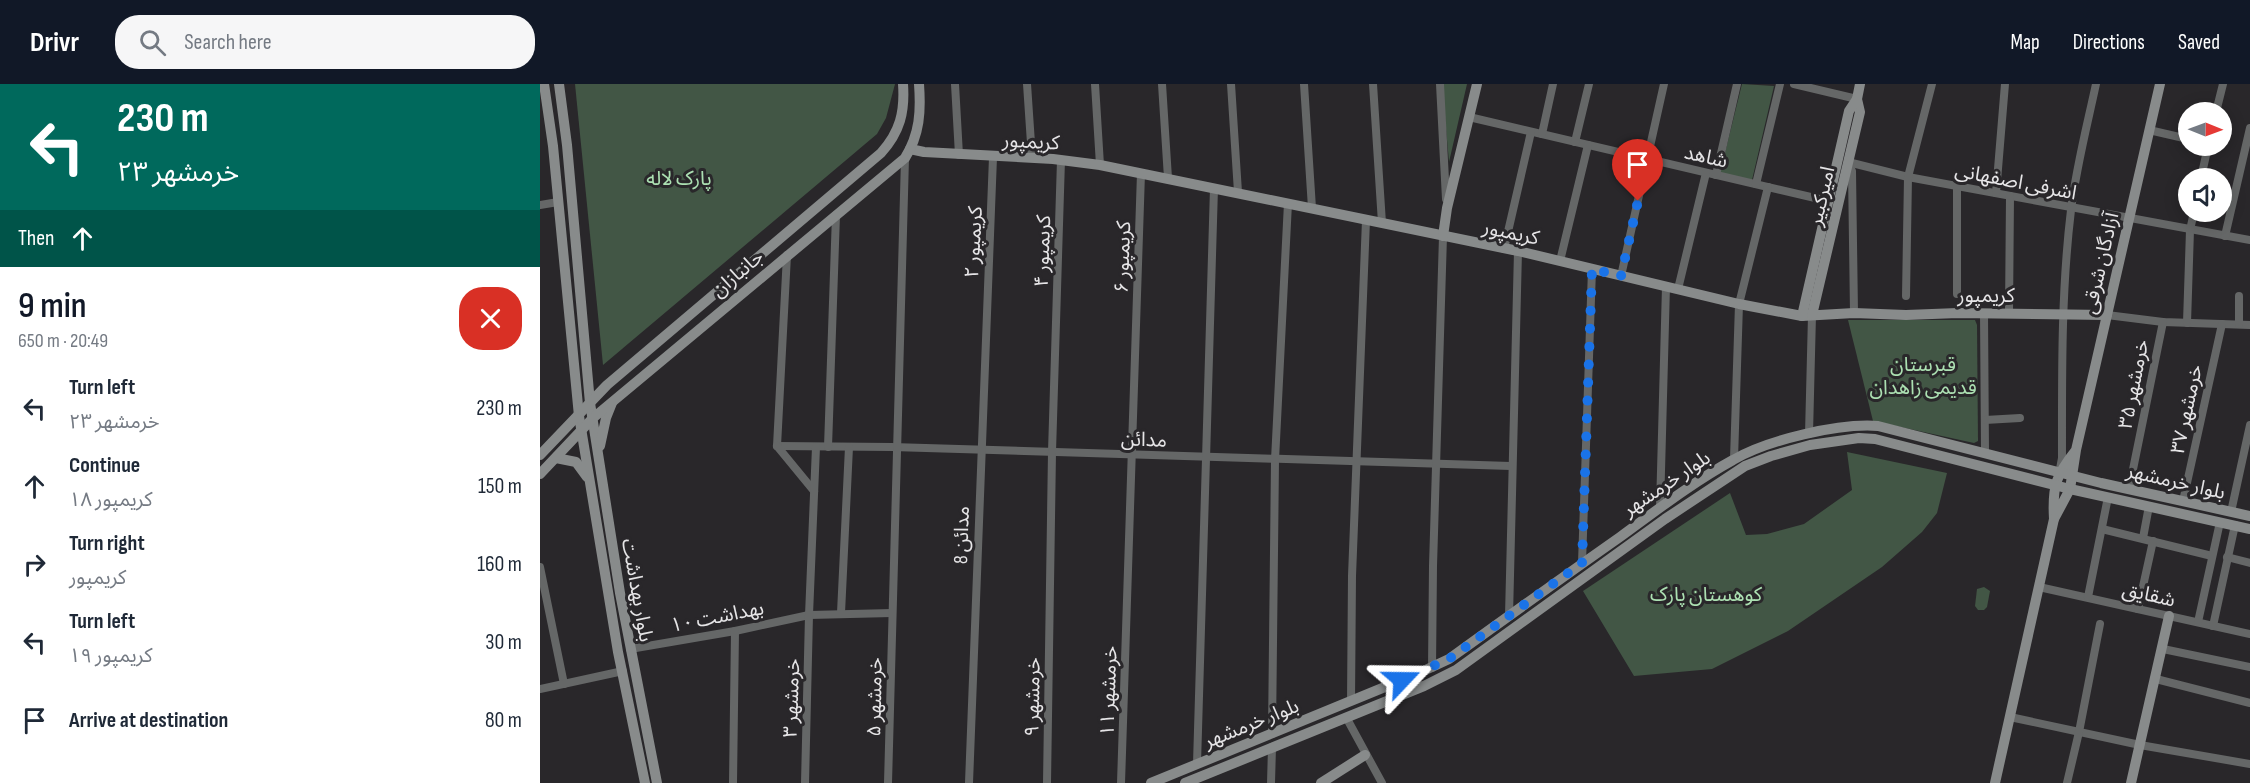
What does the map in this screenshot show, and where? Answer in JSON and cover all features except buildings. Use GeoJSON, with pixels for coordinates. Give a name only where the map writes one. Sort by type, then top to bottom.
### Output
{"type":"FeatureCollection","features":[{"type":"Feature","properties":{"kind":"main road","name":"بلوار بهداشت"},"geometry":{"type":"LineString","coordinates":[[544,84],[553,146],[581,430],[618,652],[645,783]]}},
{"type":"Feature","properties":{"kind":"main road","name":"بلوار بهداشت"},"geometry":{"type":"LineString","coordinates":[[559,84],[567,145],[590,403],[630,649],[657,783]]}},
{"type":"Feature","properties":{"kind":"main road","name":"جانبازان"},"geometry":{"type":"LineString","coordinates":[[540,455],[607,385],[881,153],[892,141],[898,129],[902,116],[903,84]]}},
{"type":"Feature","properties":{"kind":"main road"},"geometry":{"type":"LineString","coordinates":[[908,153],[920,119],[919,84]]}},
{"type":"Feature","properties":{"kind":"main road"},"geometry":{"type":"LineString","coordinates":[[1443,236],[1447,208],[1477,84]]}},
{"type":"Feature","properties":{"kind":"main road","name":"امیرکبیر"},"geometry":{"type":"LineString","coordinates":[[1807,316],[1860,112],[1857,99],[1860,84]]}},
{"type":"Feature","properties":{"kind":"main road","name":"آزادگان شرقی"},"geometry":{"type":"LineString","coordinates":[[2054,519],[2070,489],[2076,450],[2160,84]]}},
{"type":"Feature","properties":{"kind":"main road"},"geometry":{"type":"LineString","coordinates":[[1807,316],[1828,201],[1849,111],[1857,99]]}},
{"type":"Feature","properties":{"kind":"main road"},"geometry":{"type":"LineString","coordinates":[[553,146],[567,145]]}},
{"type":"Feature","properties":{"kind":"main road","name":"جانبازان"},"geometry":{"type":"LineString","coordinates":[[540,474],[613,400],[908,153]]}},
{"type":"Feature","properties":{"kind":"main road","name":"کریمپور"},"geometry":{"type":"LineString","coordinates":[[908,153],[1032,158],[1100,165],[1366,219],[1560,261],[1739,304],[1807,316],[1854,313],[2107,315]]}},
{"type":"Feature","properties":{"kind":"main road"},"geometry":{"type":"LineString","coordinates":[[587,377],[607,385]]}},
{"type":"Feature","properties":{"kind":"main road"},"geometry":{"type":"LineString","coordinates":[[598,455],[606,418],[613,400]]}},
{"type":"Feature","properties":{"kind":"main road","name":"بلوار خرمشهر"},"geometry":{"type":"LineString","coordinates":[[1152,783],[1449,659],[1660,508],[1734,459],[1761,447],[1809,434],[1858,424],[1878,426],[2129,489],[2250,516]]}},
{"type":"Feature","properties":{"kind":"main road","name":"بلوار خرمشهر"},"geometry":{"type":"LineString","coordinates":[[1185,783],[1196,781],[1272,747],[1424,686],[1456,670],[1632,543],[1745,466],[1810,445],[1859,438],[1875,439],[2070,489],[2250,529]]}},
{"type":"Feature","properties":{"kind":"main road"},"geometry":{"type":"LineString","coordinates":[[1942,456],[1946,443]]}},
{"type":"Feature","properties":{"kind":"main road","name":"آزادگان شرقی"},"geometry":{"type":"LineString","coordinates":[[2059,471],[2076,450]]}},
{"type":"Feature","properties":{"kind":"main road"},"geometry":{"type":"LineString","coordinates":[[556,458],[576,462],[589,481]]}},
{"type":"Feature","properties":{"kind":"main road"},"geometry":{"type":"LineString","coordinates":[[1995,783],[2054,519],[2053,504],[2059,471]]}},
{"type":"Feature","properties":{"kind":"main road"},"geometry":{"type":"LineString","coordinates":[[1625,533],[1632,543]]}},
{"type":"Feature","properties":{"kind":"main road"},"geometry":{"type":"LineString","coordinates":[[2131,783],[2169,616]]}},
{"type":"Feature","properties":{"kind":"main road"},"geometry":{"type":"LineString","coordinates":[[618,652],[630,649]]}},
{"type":"Feature","properties":{"kind":"main road"},"geometry":{"type":"LineString","coordinates":[[1321,783],[1365,755]]}},
{"type":"Feature","properties":{"kind":"street"},"geometry":{"type":"LineString","coordinates":[[955,84],[958,155]]}},
{"type":"Feature","properties":{"kind":"street"},"geometry":{"type":"LineString","coordinates":[[1027,84],[1032,158]]}},
{"type":"Feature","properties":{"kind":"street"},"geometry":{"type":"LineString","coordinates":[[1095,84],[1100,165]]}},
{"type":"Feature","properties":{"kind":"street"},"geometry":{"type":"LineString","coordinates":[[1162,84],[1168,178]]}},
{"type":"Feature","properties":{"kind":"street"},"geometry":{"type":"LineString","coordinates":[[1232,84],[1238,192]]}},
{"type":"Feature","properties":{"kind":"street"},"geometry":{"type":"LineString","coordinates":[[1304,84],[1312,208]]}},
{"type":"Feature","properties":{"kind":"street"},"geometry":{"type":"LineString","coordinates":[[1373,84],[1382,223]]}},
{"type":"Feature","properties":{"kind":"street"},"geometry":{"type":"LineString","coordinates":[[1440,84],[1447,208]]}},
{"type":"Feature","properties":{"kind":"street"},"geometry":{"type":"LineString","coordinates":[[1542,134],[1553,84]]}},
{"type":"Feature","properties":{"kind":"street"},"geometry":{"type":"LineString","coordinates":[[1575,142],[1589,84]]}},
{"type":"Feature","properties":{"kind":"street"},"geometry":{"type":"LineString","coordinates":[[1621,276],[1664,84]]}},
{"type":"Feature","properties":{"kind":"street"},"geometry":{"type":"LineString","coordinates":[[1716,175],[1737,84]]}},
{"type":"Feature","properties":{"kind":"street"},"geometry":{"type":"LineString","coordinates":[[1756,184],[1780,84]]}},
{"type":"Feature","properties":{"kind":"street"},"geometry":{"type":"LineString","coordinates":[[1794,84],[1857,99]]}},
{"type":"Feature","properties":{"kind":"street"},"geometry":{"type":"LineString","coordinates":[[1906,296],[1908,177],[1932,84]]}},
{"type":"Feature","properties":{"kind":"street"},"geometry":{"type":"LineString","coordinates":[[1996,193],[2005,84]]}},
{"type":"Feature","properties":{"kind":"street"},"geometry":{"type":"LineString","coordinates":[[2004,111],[2011,84]]}},
{"type":"Feature","properties":{"kind":"street"},"geometry":{"type":"LineString","coordinates":[[2059,471],[2062,458],[2062,314],[2065,265],[2071,208],[2096,84]]}},
{"type":"Feature","properties":{"kind":"street"},"geometry":{"type":"LineString","coordinates":[[2218,102],[2223,84]]}},
{"type":"Feature","properties":{"kind":"street","name":"شاهد"},"geometry":{"type":"LineString","coordinates":[[1469,117],[1828,201]]}},
{"type":"Feature","properties":{"kind":"street"},"geometry":{"type":"LineString","coordinates":[[2225,236],[2250,128]]}},
{"type":"Feature","properties":{"kind":"street"},"geometry":{"type":"LineString","coordinates":[[2149,130],[2178,137]]}},
{"type":"Feature","properties":{"kind":"street"},"geometry":{"type":"LineString","coordinates":[[1504,249],[1531,132]]}},
{"type":"Feature","properties":{"kind":"street"},"geometry":{"type":"LineString","coordinates":[[1560,261],[1588,145]]}},
{"type":"Feature","properties":{"kind":"street","name":"خرمشهر ۵"},"geometry":{"type":"LineString","coordinates":[[888,783],[900,309],[908,153]]}},
{"type":"Feature","properties":{"kind":"street","name":"کریمپور ۲"},"geometry":{"type":"LineString","coordinates":[[981,450],[993,157]]}},
{"type":"Feature","properties":{"kind":"street","name":"کریمپور ۴"},"geometry":{"type":"LineString","coordinates":[[1052,452],[1061,160]]}},
{"type":"Feature","properties":{"kind":"street"},"geometry":{"type":"LineString","coordinates":[[1848,162],[1851,171],[1854,313]]}},
{"type":"Feature","properties":{"kind":"street","name":"اشرفی اصفهانی"},"geometry":{"type":"LineString","coordinates":[[1848,162],[1908,177],[2250,240]]}},
{"type":"Feature","properties":{"kind":"street","name":"کریمپور ۶"},"geometry":{"type":"LineString","coordinates":[[1132,455],[1141,173]]}},
{"type":"Feature","properties":{"kind":"street"},"geometry":{"type":"LineString","coordinates":[[1678,289],[1706,173]]}},
{"type":"Feature","properties":{"kind":"street"},"geometry":{"type":"LineString","coordinates":[[1957,186],[1957,294]]}},
{"type":"Feature","properties":{"kind":"street"},"geometry":{"type":"LineString","coordinates":[[1734,459],[1739,304],[1768,187]]}},
{"type":"Feature","properties":{"kind":"street"},"geometry":{"type":"LineString","coordinates":[[1197,764],[1214,188]]}},
{"type":"Feature","properties":{"kind":"street"},"geometry":{"type":"LineString","coordinates":[[2008,313],[2010,196]]}},
{"type":"Feature","properties":{"kind":"street"},"geometry":{"type":"LineString","coordinates":[[540,205],[558,202]]}},
{"type":"Feature","properties":{"kind":"street"},"geometry":{"type":"LineString","coordinates":[[1272,734],[1275,460],[1287,203]]}},
{"type":"Feature","properties":{"kind":"street"},"geometry":{"type":"LineString","coordinates":[[828,447],[836,214]]}},
{"type":"Feature","properties":{"kind":"street"},"geometry":{"type":"LineString","coordinates":[[1351,701],[1352,576],[1366,219]]}},
{"type":"Feature","properties":{"kind":"street"},"geometry":{"type":"LineString","coordinates":[[2187,323],[2192,222]]}},
{"type":"Feature","properties":{"kind":"street"},"geometry":{"type":"LineString","coordinates":[[1432,668],[1443,236]]}},
{"type":"Feature","properties":{"kind":"street"},"geometry":{"type":"LineString","coordinates":[[1509,616],[1518,252]]}},
{"type":"Feature","properties":{"kind":"street"},"geometry":{"type":"LineString","coordinates":[[787,255],[777,446],[814,491]]}},
{"type":"Feature","properties":{"kind":"street"},"geometry":{"type":"LineString","coordinates":[[1582,563],[1592,269]]}},
{"type":"Feature","properties":{"kind":"street"},"geometry":{"type":"LineString","coordinates":[[1660,508],[1666,286]]}},
{"type":"Feature","properties":{"kind":"street"},"geometry":{"type":"LineString","coordinates":[[2239,324],[2240,296]]}},
{"type":"Feature","properties":{"kind":"street"},"geometry":{"type":"LineString","coordinates":[[1984,313],[1985,453]]}},
{"type":"Feature","properties":{"kind":"street"},"geometry":{"type":"LineString","coordinates":[[2107,315],[2163,322],[2250,325]]}},
{"type":"Feature","properties":{"kind":"street"},"geometry":{"type":"LineString","coordinates":[[1807,316],[1809,434]]}},
{"type":"Feature","properties":{"kind":"street","name":"خرمشهر ۳۵"},"geometry":{"type":"LineString","coordinates":[[2129,489],[2163,322]]}},
{"type":"Feature","properties":{"kind":"street","name":"خرمشهر ۳۷"},"geometry":{"type":"LineString","coordinates":[[2183,501],[2222,324]]}},
{"type":"Feature","properties":{"kind":"street"},"geometry":{"type":"LineString","coordinates":[[1985,420],[2020,418]]}},
{"type":"Feature","properties":{"kind":"street"},"geometry":{"type":"LineString","coordinates":[[2231,512],[2250,425]]}},
{"type":"Feature","properties":{"kind":"street","name":"مدائن"},"geometry":{"type":"LineString","coordinates":[[777,446],[897,447],[1511,466]]}},
{"type":"Feature","properties":{"kind":"street","name":"خرمشهر ۳"},"geometry":{"type":"LineString","coordinates":[[805,783],[808,615],[816,447]]}},
{"type":"Feature","properties":{"kind":"street"},"geometry":{"type":"LineString","coordinates":[[841,613],[849,447]]}},
{"type":"Feature","properties":{"kind":"street","name":"مدائن 8"},"geometry":{"type":"LineString","coordinates":[[969,783],[981,450]]}},
{"type":"Feature","properties":{"kind":"street","name":"خرمشهر ۹"},"geometry":{"type":"LineString","coordinates":[[1047,783],[1052,452]]}},
{"type":"Feature","properties":{"kind":"street","name":"خرمشهر ۱۱"},"geometry":{"type":"LineString","coordinates":[[1121,783],[1132,455]]}},
{"type":"Feature","properties":{"kind":"street"},"geometry":{"type":"LineString","coordinates":[[2088,597],[2109,497]]}},
{"type":"Feature","properties":{"kind":"street"},"geometry":{"type":"LineString","coordinates":[[2143,538],[2149,506]]}},
{"type":"Feature","properties":{"kind":"street"},"geometry":{"type":"LineString","coordinates":[[2198,622],[2220,522]]}},
{"type":"Feature","properties":{"kind":"street"},"geometry":{"type":"LineString","coordinates":[[2213,626],[2235,525]]}},
{"type":"Feature","properties":{"kind":"street"},"geometry":{"type":"LineString","coordinates":[[2102,529],[2212,556]]}},
{"type":"Feature","properties":{"kind":"street"},"geometry":{"type":"LineString","coordinates":[[2138,609],[2153,541]]}},
{"type":"Feature","properties":{"kind":"street"},"geometry":{"type":"LineString","coordinates":[[2227,557],[2250,563]]}},
{"type":"Feature","properties":{"kind":"street"},"geometry":{"type":"LineString","coordinates":[[540,567],[564,684]]}},
{"type":"Feature","properties":{"kind":"street","name":"شقایق"},"geometry":{"type":"LineString","coordinates":[[2039,587],[2250,634]]}},
{"type":"Feature","properties":{"kind":"street","name":"بهداشت ۱۰"},"geometry":{"type":"LineString","coordinates":[[630,649],[735,631],[808,615],[892,613]]}},
{"type":"Feature","properties":{"kind":"street"},"geometry":{"type":"LineString","coordinates":[[2067,783],[2100,624]]}},
{"type":"Feature","properties":{"kind":"street"},"geometry":{"type":"LineString","coordinates":[[733,783],[735,631]]}},
{"type":"Feature","properties":{"kind":"street"},"geometry":{"type":"LineString","coordinates":[[2163,649],[2250,667]]}},
{"type":"Feature","properties":{"kind":"street"},"geometry":{"type":"LineString","coordinates":[[540,689],[623,671]]}},
{"type":"Feature","properties":{"kind":"street"},"geometry":{"type":"LineString","coordinates":[[2156,679],[2250,703]]}},
{"type":"Feature","properties":{"kind":"street"},"geometry":{"type":"LineString","coordinates":[[1346,717],[1382,783]]}},
{"type":"Feature","properties":{"kind":"street"},"geometry":{"type":"LineString","coordinates":[[2010,717],[2250,764]]}},
{"type":"Feature","properties":{"kind":"street"},"geometry":{"type":"LineString","coordinates":[[1271,783],[1272,747]]}},
{"type":"Feature","properties":{"kind":"green space","name":"پارک لاله"},"geometry":{"type":"Polygon","coordinates":[[[575,84],[895,84],[886,118],[877,134],[603,365],[575,84]]]}},
{"type":"Feature","properties":{"kind":"green space"},"geometry":{"type":"Polygon","coordinates":[[[1442,84],[1467,84],[1449,162],[1442,84]]]}},
{"type":"Feature","properties":{"kind":"green space"},"geometry":{"type":"Polygon","coordinates":[[[1742,84],[1774,86],[1752,180],[1720,173],[1742,84]]]}},
{"type":"Feature","properties":{"kind":"green space","name":"قبرستان قدیمی زاهدان"},"geometry":{"type":"Polygon","coordinates":[[[1848,320],[1975,320],[1977,325],[1978,441],[1974,443],[1873,421],[1848,320]]]}},
{"type":"Feature","properties":{"kind":"green space","name":"کوهستان پارک"},"geometry":{"type":"Polygon","coordinates":[[[1847,452],[1947,473],[1937,513],[1922,532],[1882,567],[1788,631],[1712,669],[1634,676],[1583,591],[1730,493],[1746,535],[1767,534],[1804,524],[1852,490],[1847,452]]]}},
{"type":"Feature","properties":{"kind":"green space"},"geometry":{"type":"Polygon","coordinates":[[[1984,587],[1990,591],[1987,607],[1984,610],[1978,610],[1975,606],[1977,589],[1984,587]]]}},
{"type":"Feature","properties":{"kind":"route"},"geometry":{"type":"LineString","coordinates":[[1402,680],[1449,659],[1582,563],[1592,269],[1621,276],[1638,201]]}}]}
